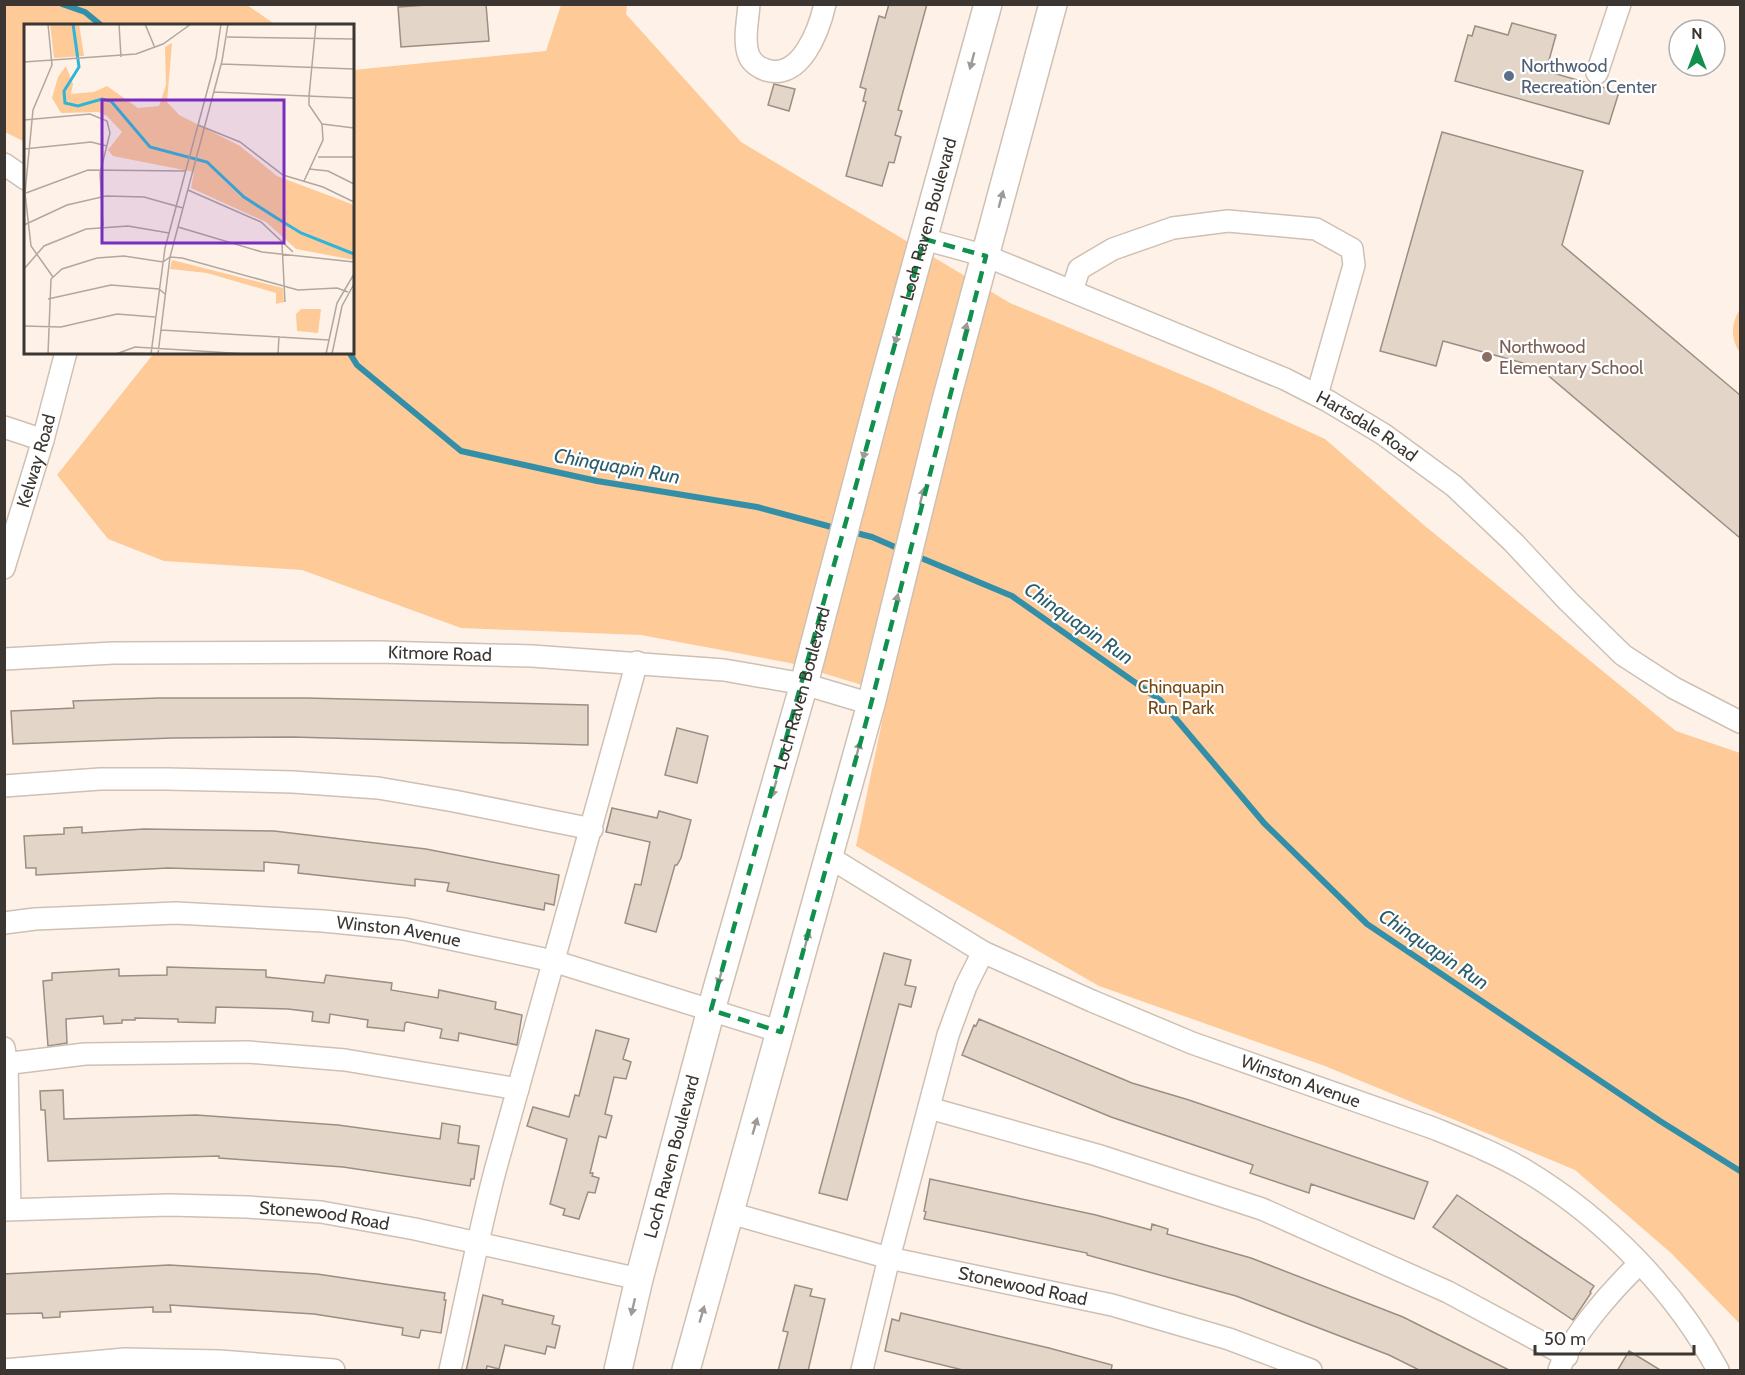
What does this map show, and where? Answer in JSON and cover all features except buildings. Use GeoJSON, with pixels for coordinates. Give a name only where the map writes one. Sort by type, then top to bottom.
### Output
{"type":"FeatureCollection","features":[{"type":"Feature","properties":{"kind":"main road","name":"Loch Raven Boulevard"},"geometry":{"type":"LineString","coordinates":[[618,1371],[639,1279],[711,1010],[804,684],[880,395],[988,4]]}},
{"type":"Feature","properties":{"kind":"main road"},"geometry":{"type":"LineString","coordinates":[[686,1371],[871,704],[944,408],[1053,4]]}},
{"type":"Feature","properties":{"kind":"street"},"geometry":{"type":"LineString","coordinates":[[749,4],[746,37],[749,57],[759,68],[773,72],[787,69],[801,59],[814,38],[825,4]]}},
{"type":"Feature","properties":{"kind":"street"},"geometry":{"type":"LineString","coordinates":[[1597,73],[1620,4]]}},
{"type":"Feature","properties":{"kind":"street"},"geometry":{"type":"LineString","coordinates":[[4,164],[24,178]]}},
{"type":"Feature","properties":{"kind":"street"},"geometry":{"type":"LineString","coordinates":[[1072,291],[1079,270],[1113,249],[1173,228],[1228,221],[1316,229],[1352,249],[1354,265],[1317,395]]}},
{"type":"Feature","properties":{"kind":"street","name":"Hartsdale Road"},"geometry":{"type":"LineString","coordinates":[[924,239],[986,256],[1284,378],[1383,434],[1458,489],[1623,655],[1674,688],[1740,722]]}},
{"type":"Feature","properties":{"kind":"street","name":"Kelway Road"},"geometry":{"type":"LineString","coordinates":[[4,568],[43,440],[65,354]]}},
{"type":"Feature","properties":{"kind":"street"},"geometry":{"type":"LineString","coordinates":[[4,427],[43,440]]}},
{"type":"Feature","properties":{"kind":"street","name":"Kitmore Road"},"geometry":{"type":"LineString","coordinates":[[4,659],[113,653],[378,652],[532,656],[724,670],[804,684],[871,704]]}},
{"type":"Feature","properties":{"kind":"street"},"geometry":{"type":"LineString","coordinates":[[450,1371],[495,1173],[637,662]]}},
{"type":"Feature","properties":{"kind":"street"},"geometry":{"type":"LineString","coordinates":[[4,786],[100,779],[167,779],[293,782],[378,788],[592,829]]}},
{"type":"Feature","properties":{"kind":"street","name":"Winston Avenue"},"geometry":{"type":"LineString","coordinates":[[829,857],[983,952],[1192,1043],[1348,1096],[1432,1128],[1496,1155],[1552,1187],[1640,1264],[1668,1295],[1687,1319],[1718,1371]]}},
{"type":"Feature","properties":{"kind":"street","name":"Winston Avenue"},"geometry":{"type":"LineString","coordinates":[[4,923],[176,914],[323,921],[404,929],[553,961],[781,1032]]}},
{"type":"Feature","properties":{"kind":"street"},"geometry":{"type":"LineString","coordinates":[[862,1371],[889,1258],[948,1035],[966,986],[983,952]]}},
{"type":"Feature","properties":{"kind":"street"},"geometry":{"type":"LineString","coordinates":[[7,1210],[5,1059],[85,1054],[248,1052],[345,1060],[518,1089]]}},
{"type":"Feature","properties":{"kind":"street"},"geometry":{"type":"LineString","coordinates":[[929,1108],[1097,1155],[1262,1209],[1448,1292],[1563,1363],[1582,1331],[1640,1264]]}},
{"type":"Feature","properties":{"kind":"street","name":"Stonewood Road"},"geometry":{"type":"LineString","coordinates":[[7,1210],[169,1205],[321,1212],[415,1229],[639,1279]]}},
{"type":"Feature","properties":{"kind":"street","name":"Stonewood Road"},"geometry":{"type":"LineString","coordinates":[[730,1213],[889,1258],[1112,1305],[1229,1339],[1311,1371]]}},
{"type":"Feature","properties":{"kind":"street"},"geometry":{"type":"LineString","coordinates":[[4,1370],[125,1359],[219,1361],[334,1371]]}},
{"type":"Feature","properties":{"kind":"highlighted area"},"geometry":{"type":"Polygon","coordinates":[[[924,239],[986,256],[871,704],[781,1032],[711,1010],[924,239]]]}},
{"type":"Feature","properties":{"kind":"green space"},"geometry":{"type":"Polygon","coordinates":[[[5,4],[247,5],[275,24],[24,24],[24,142],[5,132],[5,4]]]}},
{"type":"Feature","properties":{"kind":"green space","name":"Chinquapin Run Park"},"geometry":{"type":"Polygon","coordinates":[[[561,5],[627,5],[626,14],[741,142],[1010,303],[1209,386],[1325,439],[1425,526],[1676,731],[1740,753],[1740,1324],[1671,1253],[1575,1170],[1325,1066],[1099,986],[856,846],[888,693],[790,663],[641,635],[461,628],[302,570],[164,561],[108,539],[57,475],[153,354],[354,354],[354,70],[546,51],[561,5]]]}},
{"type":"Feature","properties":{"kind":"green space"},"geometry":{"type":"Polygon","coordinates":[[[1740,309],[1740,353],[1733,331],[1740,309]]]}},
{"type":"Feature","properties":{"kind":"waterway","name":"Chinquapin Run"},"geometry":{"type":"LineString","coordinates":[[62,4],[85,12],[100,24]]}},
{"type":"Feature","properties":{"kind":"waterway","name":"Chinquapin Run"},"geometry":{"type":"LineString","coordinates":[[350,354],[357,365],[461,451],[597,481],[757,507],[839,529]]}},
{"type":"Feature","properties":{"kind":"waterway","name":"Chinquapin Run"},"geometry":{"type":"LineString","coordinates":[[852,532],[872,537],[902,550]]}},
{"type":"Feature","properties":{"kind":"waterway","name":"Chinquapin Run"},"geometry":{"type":"LineString","coordinates":[[914,555],[1012,596],[1160,700],[1264,823],[1367,924],[1660,1121],[1740,1171]]}},
{"type":"Feature","properties":{"kind":"place","name":"Northwood Recreation Center"},"geometry":{"type":"Point","coordinates":[1509,76]}},
{"type":"Feature","properties":{"kind":"place","name":"Northwood Elementary School"},"geometry":{"type":"Point","coordinates":[1487,357]}}]}
